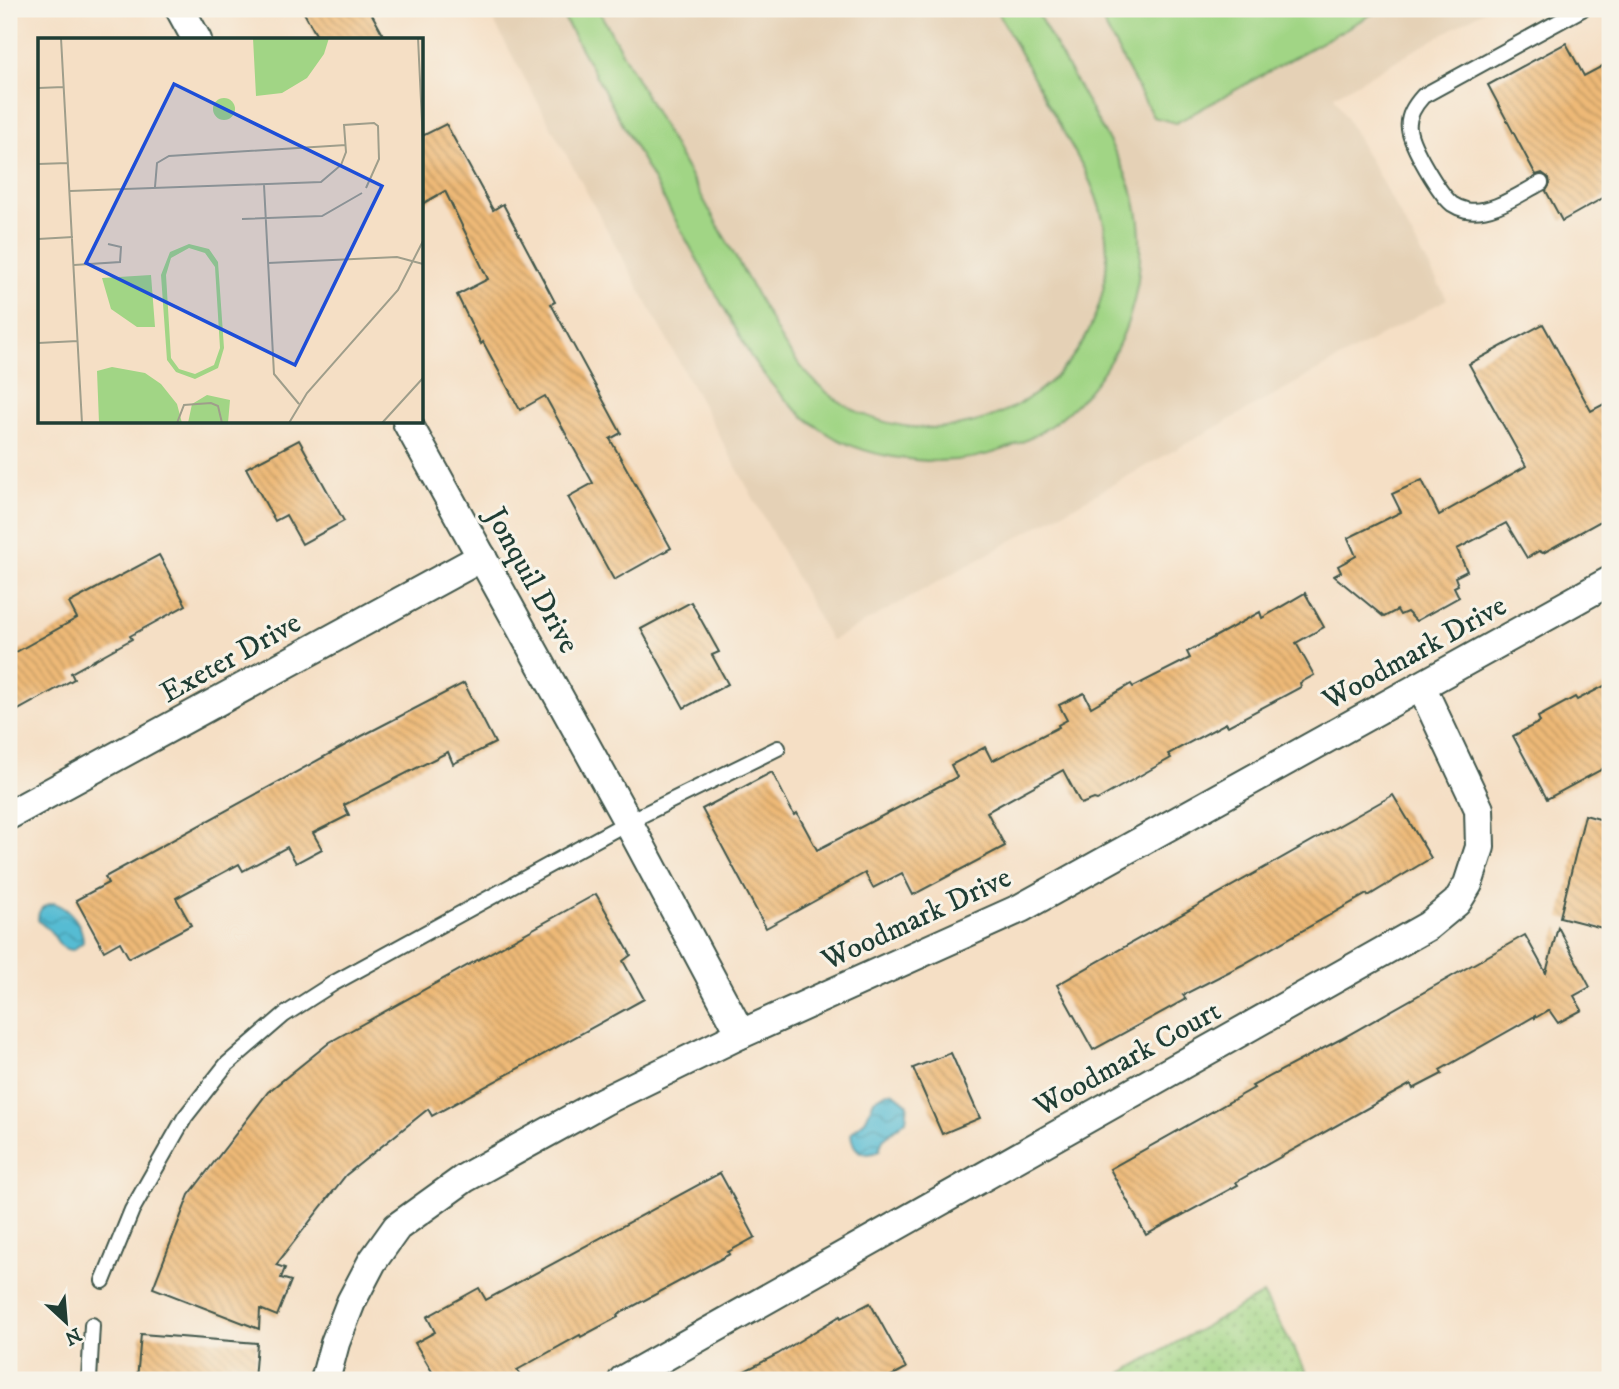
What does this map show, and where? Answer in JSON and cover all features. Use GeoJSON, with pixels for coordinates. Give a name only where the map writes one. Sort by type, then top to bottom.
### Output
{"type":"FeatureCollection","features":[{"type":"Feature","properties":{"kind":"street"},"geometry":{"type":"LineString","coordinates":[[180,9],[196,38]]}},
{"type":"Feature","properties":{"kind":"street","name":"Jonquil Drive"},"geometry":{"type":"LineString","coordinates":[[409,424],[600,770],[741,1034]]}},
{"type":"Feature","properties":{"kind":"street","name":"Exeter Drive"},"geometry":{"type":"LineString","coordinates":[[9,815],[482,557]]}},
{"type":"Feature","properties":{"kind":"street","name":"Woodmark Drive"},"geometry":{"type":"LineString","coordinates":[[326,1380],[335,1343],[372,1262],[397,1227],[465,1178],[604,1101],[741,1034],[1021,908],[1610,581]]}},
{"type":"Feature","properties":{"kind":"street","name":"Woodmark Court"},"geometry":{"type":"LineString","coordinates":[[623,1380],[1428,926],[1457,902],[1468,884],[1480,847],[1479,809],[1421,686]]}},
{"type":"Feature","properties":{"kind":"lane"},"geometry":{"type":"LineString","coordinates":[[1541,183],[1499,205],[1481,211],[1464,210],[1452,204],[1429,171],[1411,138],[1408,127],[1412,109],[1423,96],[1582,9]]}},
{"type":"Feature","properties":{"kind":"lane"},"geometry":{"type":"LineString","coordinates":[[103,1280],[138,1198],[186,1117],[226,1065],[284,1015],[334,983],[628,822],[778,748]]}},
{"type":"Feature","properties":{"kind":"lane"},"geometry":{"type":"LineString","coordinates":[[89,1380],[92,1325]]}},
{"type":"Feature","properties":{"kind":"shaded area"},"geometry":{"type":"Polygon","coordinates":[[[487,9],[1487,9],[1334,96],[1447,299],[831,641],[487,9]]]}},
{"type":"Feature","properties":{"kind":"green space"},"geometry":{"type":"Polygon","coordinates":[[[559,9],[598,9],[782,341],[802,368],[826,392],[845,405],[879,420],[914,427],[949,427],[984,419],[1017,405],[1046,385],[1071,359],[1090,328],[1100,303],[1107,251],[1104,224],[1096,196],[1084,169],[996,9],[1035,9],[1114,151],[1137,207],[1139,271],[1129,318],[1111,360],[1084,396],[1050,426],[1010,447],[965,459],[915,460],[892,457],[857,448],[825,432],[784,398],[751,357],[559,9]]]}},
{"type":"Feature","properties":{"kind":"green space"},"geometry":{"type":"Polygon","coordinates":[[[1096,9],[1381,9],[1176,123],[1153,117],[1096,9]]]}},
{"type":"Feature","properties":{"kind":"green space"},"geometry":{"type":"Polygon","coordinates":[[[1263,1294],[1311,1380],[1126,1380],[1122,1373],[1263,1294]]]}},
{"type":"Feature","properties":{"kind":"water"},"geometry":{"type":"Polygon","coordinates":[[[54,903],[70,913],[81,929],[83,942],[73,950],[62,947],[38,920],[42,908],[54,903]]]}},
{"type":"Feature","properties":{"kind":"water"},"geometry":{"type":"Polygon","coordinates":[[[887,1092],[894,1093],[908,1104],[906,1120],[883,1139],[879,1151],[863,1153],[856,1148],[851,1133],[866,1119],[874,1100],[887,1092]]]}},
{"type":"Feature","properties":{"kind":"building"},"geometry":{"type":"Polygon","coordinates":[[[302,9],[369,9],[385,38],[318,38],[302,9]]]}},
{"type":"Feature","properties":{"kind":"building"},"geometry":{"type":"Polygon","coordinates":[[[1566,43],[1584,76],[1610,62],[1610,194],[1562,221],[1546,191],[1550,184],[1549,178],[1542,173],[1536,175],[1488,85],[1566,43]]]}},
{"type":"Feature","properties":{"kind":"building"},"geometry":{"type":"Polygon","coordinates":[[[446,124],[493,210],[503,204],[555,302],[551,304],[621,433],[610,439],[671,548],[614,580],[568,497],[593,483],[545,396],[520,410],[483,342],[481,344],[457,295],[488,279],[445,191],[424,203],[424,135],[446,124]]]}},
{"type":"Feature","properties":{"kind":"building"},"geometry":{"type":"Polygon","coordinates":[[[1543,324],[1591,411],[1610,401],[1610,516],[1543,553],[1539,551],[1527,558],[1506,523],[1457,549],[1467,571],[1455,577],[1458,585],[1454,587],[1459,597],[1416,621],[1407,612],[1400,615],[1397,610],[1384,617],[1334,576],[1341,572],[1338,566],[1356,556],[1348,538],[1401,512],[1392,494],[1422,480],[1439,515],[1526,466],[1469,364],[1543,324]]]}},
{"type":"Feature","properties":{"kind":"building"},"geometry":{"type":"Polygon","coordinates":[[[299,440],[344,521],[302,544],[286,515],[275,521],[246,468],[299,440]]]}},
{"type":"Feature","properties":{"kind":"building"},"geometry":{"type":"Polygon","coordinates":[[[159,555],[186,605],[71,673],[74,679],[9,715],[9,656],[77,618],[69,603],[159,555]]]}},
{"type":"Feature","properties":{"kind":"building"},"geometry":{"type":"Polygon","coordinates":[[[1305,593],[1324,627],[1296,643],[1314,675],[1300,683],[1301,687],[1168,754],[1171,758],[1097,800],[1081,804],[1063,770],[987,812],[1005,846],[913,895],[902,873],[873,888],[865,873],[766,928],[702,809],[772,772],[794,815],[797,813],[817,850],[957,777],[951,765],[985,747],[992,761],[1059,727],[1058,725],[1067,720],[1059,705],[1084,693],[1091,707],[1131,684],[1133,687],[1190,658],[1187,652],[1260,612],[1262,618],[1305,593]]]}},
{"type":"Feature","properties":{"kind":"building"},"geometry":{"type":"Polygon","coordinates":[[[691,602],[719,652],[712,655],[728,684],[684,708],[641,629],[691,602]]]}},
{"type":"Feature","properties":{"kind":"building"},"geometry":{"type":"Polygon","coordinates":[[[464,683],[495,743],[453,764],[448,752],[344,805],[349,815],[313,833],[322,849],[296,863],[287,847],[243,871],[239,864],[176,898],[191,925],[129,958],[120,942],[104,951],[76,900],[108,883],[105,877],[464,683]]]}},
{"type":"Feature","properties":{"kind":"building"},"geometry":{"type":"Polygon","coordinates":[[[1610,683],[1610,765],[1547,799],[1513,736],[1540,722],[1538,717],[1575,697],[1577,700],[1610,683]]]}},
{"type":"Feature","properties":{"kind":"building"},"geometry":{"type":"Polygon","coordinates":[[[1393,795],[1431,858],[1368,896],[1367,894],[1183,995],[1186,999],[1093,1050],[1057,985],[1393,795]]]}},
{"type":"Feature","properties":{"kind":"building"},"geometry":{"type":"Polygon","coordinates":[[[1585,815],[1610,822],[1610,930],[1560,917],[1585,815]]]}},
{"type":"Feature","properties":{"kind":"building"},"geometry":{"type":"Polygon","coordinates":[[[596,894],[631,955],[623,961],[644,999],[432,1116],[428,1109],[346,1175],[276,1265],[285,1268],[281,1278],[291,1281],[277,1316],[260,1309],[259,1329],[153,1288],[189,1195],[268,1092],[330,1042],[596,894]]]}},
{"type":"Feature","properties":{"kind":"building"},"geometry":{"type":"Polygon","coordinates":[[[1558,927],[1590,987],[1574,996],[1582,1010],[1558,1023],[1549,1010],[1535,1016],[1440,1070],[1442,1074],[1413,1089],[1411,1084],[1236,1182],[1238,1185],[1146,1235],[1110,1169],[1254,1088],[1252,1086],[1525,935],[1546,973],[1558,927]]]}},
{"type":"Feature","properties":{"kind":"building"},"geometry":{"type":"Polygon","coordinates":[[[951,1053],[980,1118],[942,1134],[913,1068],[951,1053]]]}},
{"type":"Feature","properties":{"kind":"building"},"geometry":{"type":"Polygon","coordinates":[[[720,1173],[755,1237],[728,1252],[730,1254],[617,1315],[618,1317],[517,1370],[523,1380],[437,1380],[415,1343],[435,1332],[427,1317],[479,1288],[486,1300],[720,1173]]]}},
{"type":"Feature","properties":{"kind":"building"},"geometry":{"type":"Polygon","coordinates":[[[870,1303],[906,1368],[884,1380],[727,1380],[778,1354],[840,1316],[841,1318],[870,1303]]]}},
{"type":"Feature","properties":{"kind":"building"},"geometry":{"type":"Polygon","coordinates":[[[141,1334],[257,1343],[254,1380],[137,1380],[141,1334]]]}}]}
